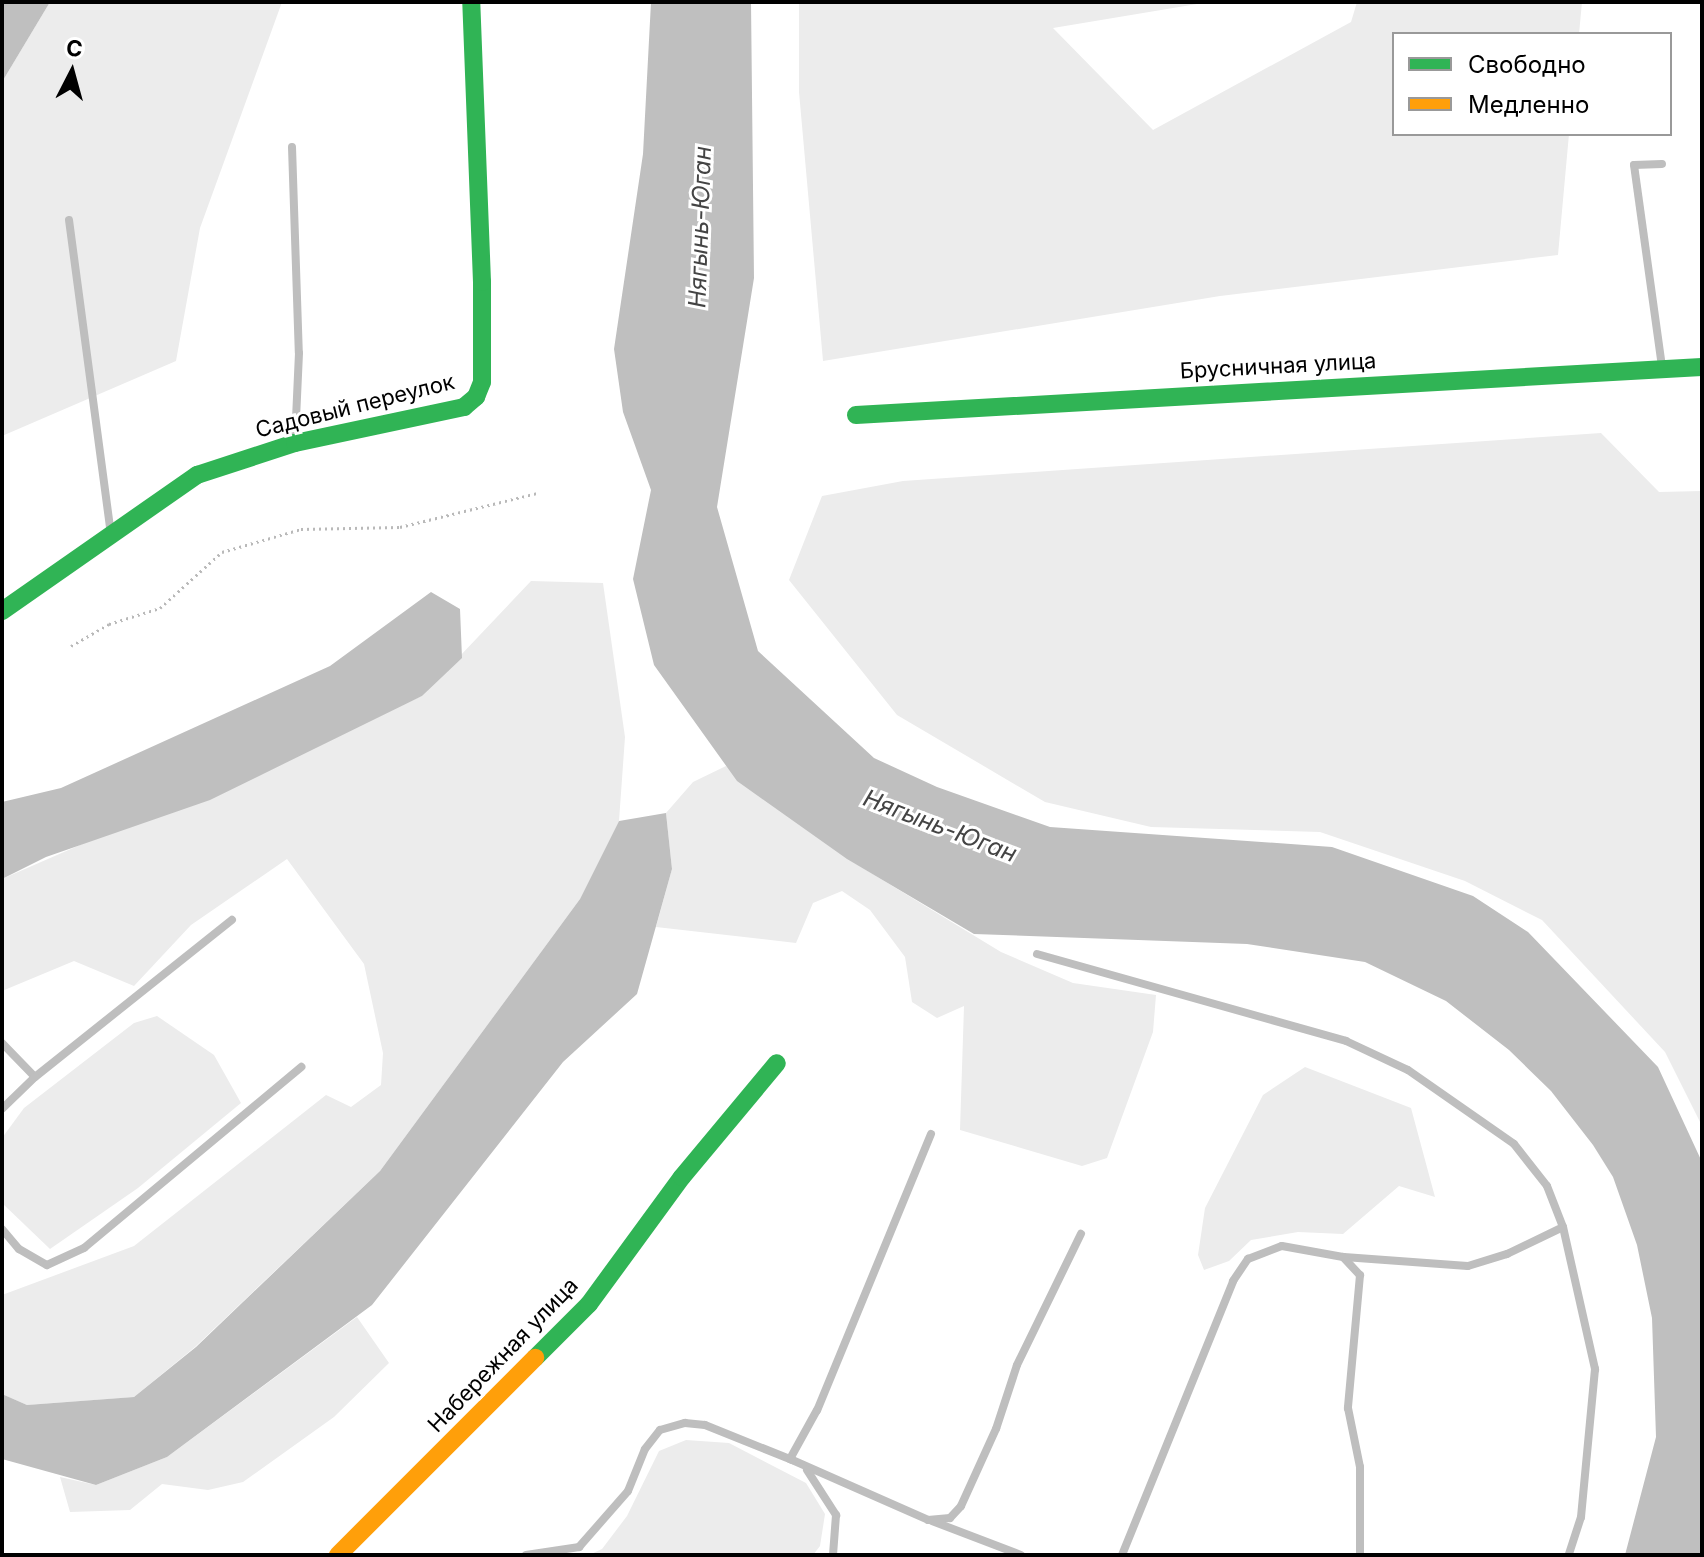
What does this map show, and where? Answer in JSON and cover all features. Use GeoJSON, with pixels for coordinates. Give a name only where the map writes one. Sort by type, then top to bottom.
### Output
{"type":"FeatureCollection","features":[{"type":"Feature","properties":{"kind":"street","name":"Садовый переулок"},"geometry":{"type":"LineString","coordinates":[[2,611],[111,538],[197,475],[295,443],[464,407],[476,397],[482,382],[482,282],[471,2]]}},
{"type":"Feature","properties":{"kind":"street","name":"Брусничная улица"},"geometry":{"type":"LineString","coordinates":[[856,415],[1702,367]]}},
{"type":"Feature","properties":{"kind":"street","name":"Набережная улица"},"geometry":{"type":"LineString","coordinates":[[346,1554],[589,1304],[682,1177],[777,1063]]}},
{"type":"Feature","properties":{"kind":"lane"},"geometry":{"type":"LineString","coordinates":[[292,147],[299,323],[295,443]]}},
{"type":"Feature","properties":{"kind":"lane"},"geometry":{"type":"LineString","coordinates":[[1662,164],[1634,165],[1662,368]]}},
{"type":"Feature","properties":{"kind":"lane"},"geometry":{"type":"LineString","coordinates":[[69,220],[111,538]]}},
{"type":"Feature","properties":{"kind":"lane"},"geometry":{"type":"LineString","coordinates":[[2,1109],[35,1077],[232,920]]}},
{"type":"Feature","properties":{"kind":"lane"},"geometry":{"type":"LineString","coordinates":[[1037,954],[1290,1023],[1408,1070],[1514,1144],[1547,1186],[1563,1227],[1595,1369],[1581,1517],[1569,1555]]}},
{"type":"Feature","properties":{"kind":"lane"},"geometry":{"type":"LineString","coordinates":[[2,1043],[35,1077]]}},
{"type":"Feature","properties":{"kind":"lane"},"geometry":{"type":"LineString","coordinates":[[2,1229],[19,1249],[47,1265],[84,1248],[301,1067]]}},
{"type":"Feature","properties":{"kind":"lane"},"geometry":{"type":"LineString","coordinates":[[790,1459],[817,1410],[931,1134]]}},
{"type":"Feature","properties":{"kind":"lane"},"geometry":{"type":"LineString","coordinates":[[1122,1555],[1233,1281],[1248,1259],[1282,1246],[1343,1257],[1468,1266],[1507,1254],[1563,1227]]}},
{"type":"Feature","properties":{"kind":"lane"},"geometry":{"type":"LineString","coordinates":[[928,1520],[950,1518],[961,1506],[1017,1365],[1081,1234]]}},
{"type":"Feature","properties":{"kind":"lane"},"geometry":{"type":"LineString","coordinates":[[1343,1257],[1360,1275],[1348,1408],[1360,1467],[1360,1555]]}},
{"type":"Feature","properties":{"kind":"lane"},"geometry":{"type":"LineString","coordinates":[[526,1555],[579,1547],[628,1491],[645,1449],[660,1430],[685,1423],[705,1425],[928,1520],[1021,1555]]}},
{"type":"Feature","properties":{"kind":"lane"},"geometry":{"type":"LineString","coordinates":[[790,1459],[824,1489],[836,1515],[833,1555]]}},
{"type":"Feature","properties":{"kind":"path"},"geometry":{"type":"LineString","coordinates":[[71,646],[109,624],[160,608],[222,552],[301,529],[400,527],[537,493]]}},
{"type":"Feature","properties":{"kind":"shaded area"},"geometry":{"type":"Polygon","coordinates":[[[50,2],[282,2],[200,228],[176,361],[2,436],[2,82],[50,2]]]}},
{"type":"Feature","properties":{"kind":"shaded area"},"geometry":{"type":"Polygon","coordinates":[[[799,2],[1209,2],[1053,28],[1153,130],[1351,22],[1357,2],[1582,2],[1579,32],[1392,32],[1392,136],[1569,136],[1558,255],[1220,296],[823,361],[799,92],[799,2]]]}},
{"type":"Feature","properties":{"kind":"shaded area"},"geometry":{"type":"Polygon","coordinates":[[[1601,433],[1659,492],[1702,491],[1702,1126],[1665,1052],[1542,920],[1465,881],[1320,832],[1151,827],[1045,802],[897,715],[789,580],[822,496],[903,481],[1601,433]]]}},
{"type":"Feature","properties":{"kind":"shaded area"},"geometry":{"type":"Polygon","coordinates":[[[531,581],[603,583],[625,737],[619,821],[580,899],[380,1171],[195,1347],[134,1397],[27,1405],[2,1394],[2,1295],[134,1246],[326,1095],[351,1107],[381,1085],[383,1053],[364,964],[287,859],[191,925],[134,986],[74,961],[2,991],[2,879],[422,696],[531,581]]]}},
{"type":"Feature","properties":{"kind":"shaded area"},"geometry":{"type":"Polygon","coordinates":[[[726,766],[848,859],[1001,952],[1073,983],[1156,995],[1153,1032],[1107,1158],[1082,1166],[960,1130],[964,1006],[937,1018],[912,1002],[905,957],[870,910],[842,891],[813,903],[796,943],[656,927],[672,869],[666,813],[693,782],[726,766]]]}},
{"type":"Feature","properties":{"kind":"shaded area"},"geometry":{"type":"Polygon","coordinates":[[[157,1016],[214,1055],[241,1103],[138,1188],[50,1249],[2,1203],[2,1138],[24,1108],[134,1023],[157,1016]]]}},
{"type":"Feature","properties":{"kind":"shaded area"},"geometry":{"type":"Polygon","coordinates":[[[1305,1067],[1411,1108],[1435,1197],[1399,1186],[1343,1234],[1298,1232],[1251,1240],[1229,1261],[1204,1270],[1198,1255],[1205,1208],[1263,1095],[1305,1067]]]}},
{"type":"Feature","properties":{"kind":"shaded area"},"geometry":{"type":"Polygon","coordinates":[[[357,1317],[389,1363],[334,1417],[243,1482],[208,1490],[162,1484],[130,1510],[70,1512],[60,1477],[96,1485],[167,1457],[357,1317]]]}},
{"type":"Feature","properties":{"kind":"shaded area"},"geometry":{"type":"Polygon","coordinates":[[[686,1440],[729,1443],[806,1483],[825,1514],[820,1546],[813,1555],[589,1555],[602,1549],[627,1516],[659,1451],[686,1440]]]}},
{"type":"Feature","properties":{"kind":"water"},"geometry":{"type":"Polygon","coordinates":[[[2,2],[50,2],[2,82],[2,2]]]}},
{"type":"Feature","properties":{"kind":"water","name":"Нягынь-Юган"},"geometry":{"type":"Polygon","coordinates":[[[651,2],[751,2],[754,278],[717,507],[758,651],[874,758],[937,787],[1050,827],[1332,847],[1473,896],[1528,932],[1658,1067],[1702,1162],[1702,1555],[1625,1555],[1656,1437],[1652,1318],[1637,1245],[1613,1177],[1593,1145],[1551,1091],[1509,1050],[1446,1001],[1365,962],[1247,944],[974,934],[847,859],[737,781],[654,665],[633,579],[651,490],[623,412],[614,349],[643,154],[651,2]]]}},
{"type":"Feature","properties":{"kind":"water"},"geometry":{"type":"Polygon","coordinates":[[[431,592],[460,609],[462,658],[422,696],[210,800],[46,857],[2,879],[2,802],[61,788],[330,666],[431,592]]]}},
{"type":"Feature","properties":{"kind":"water"},"geometry":{"type":"Polygon","coordinates":[[[666,813],[672,869],[637,994],[563,1062],[372,1305],[167,1457],[96,1485],[2,1459],[2,1394],[27,1405],[134,1397],[196,1347],[380,1171],[580,899],[619,821],[666,813]]]}},
{"type":"Feature","properties":{"kind":"traffic: fast"},"geometry":{"type":"LineString","coordinates":[[2,611],[197,475],[295,443],[464,407],[476,397],[482,382],[482,282],[471,2]]}},
{"type":"Feature","properties":{"kind":"traffic: fast"},"geometry":{"type":"LineString","coordinates":[[856,415],[1702,367]]}},
{"type":"Feature","properties":{"kind":"traffic: fast"},"geometry":{"type":"LineString","coordinates":[[535,1358],[589,1304],[682,1177],[777,1063]]}},
{"type":"Feature","properties":{"kind":"traffic: slow"},"geometry":{"type":"LineString","coordinates":[[338,1555],[535,1358]]}}]}
